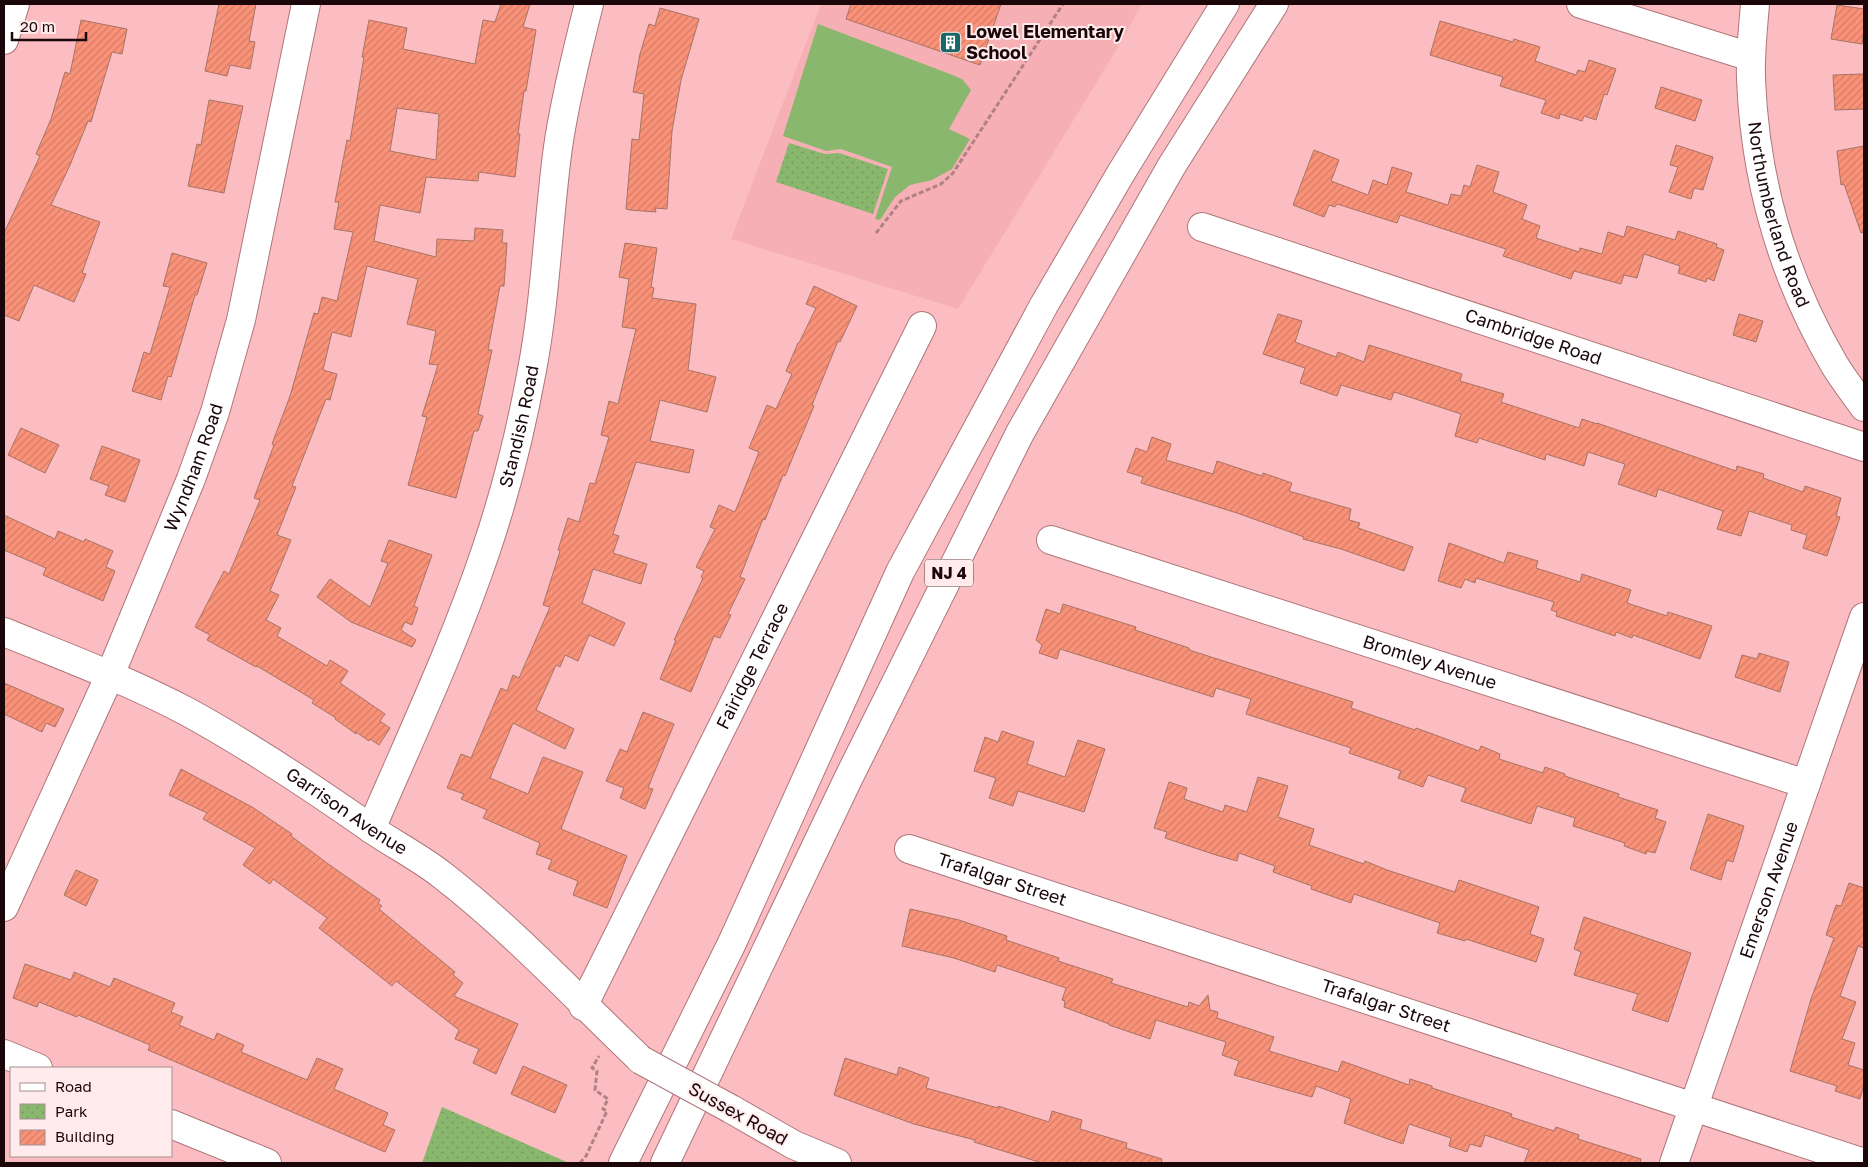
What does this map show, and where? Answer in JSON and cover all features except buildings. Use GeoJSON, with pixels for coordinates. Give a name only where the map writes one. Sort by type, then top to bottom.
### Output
{"type":"FeatureCollection","features":[{"type":"Feature","properties":{"kind":"main road"},"geometry":{"type":"LineString","coordinates":[[4,40],[15,4]]}},
{"type":"Feature","properties":{"kind":"main road","name":"Wyndham Road"},"geometry":{"type":"LineString","coordinates":[[4,907],[110,675],[191,479],[215,412],[241,320],[306,4]]}},
{"type":"Feature","properties":{"kind":"main road","name":"Standish Road"},"geometry":{"type":"LineString","coordinates":[[371,829],[454,636],[487,549],[512,460],[532,370],[542,301],[558,146],[577,50],[589,4]]}},
{"type":"Feature","properties":{"kind":"main road","name":"NJ 4"},"geometry":{"type":"LineString","coordinates":[[623,1163],[732,943],[900,572],[1044,305],[1121,172],[1225,4]]}},
{"type":"Feature","properties":{"kind":"main road","name":"NJ 4"},"geometry":{"type":"LineString","coordinates":[[665,1163],[848,779],[1020,433],[1171,167],[1274,4]]}},
{"type":"Feature","properties":{"kind":"main road"},"geometry":{"type":"LineString","coordinates":[[1581,4],[1751,57]]}},
{"type":"Feature","properties":{"kind":"main road","name":"Northumberland Road"},"geometry":{"type":"LineString","coordinates":[[1755,4],[1751,57],[1756,139],[1766,198],[1784,256],[1806,311],[1835,364],[1864,408]]}},
{"type":"Feature","properties":{"kind":"main road","name":"Cambridge Road"},"geometry":{"type":"LineString","coordinates":[[1202,227],[1864,447]]}},
{"type":"Feature","properties":{"kind":"main road","name":"Fairidge Terrace"},"geometry":{"type":"LineString","coordinates":[[583,1006],[922,326]]}},
{"type":"Feature","properties":{"kind":"main road","name":"Bromley Avenue"},"geometry":{"type":"LineString","coordinates":[[1051,540],[1806,784]]}},
{"type":"Feature","properties":{"kind":"main road","name":"Emerson Avenue"},"geometry":{"type":"LineString","coordinates":[[1674,1163],[1864,617]]}},
{"type":"Feature","properties":{"kind":"main road","name":"Garrison Avenue"},"geometry":{"type":"LineString","coordinates":[[4,632],[110,675],[185,711],[261,754],[334,802],[371,829],[441,874],[510,934],[641,1060]]}},
{"type":"Feature","properties":{"kind":"main road","name":"Trafalgar Street"},"geometry":{"type":"LineString","coordinates":[[909,849],[1864,1162]]}},
{"type":"Feature","properties":{"kind":"main road"},"geometry":{"type":"LineString","coordinates":[[4,1054],[36,1067]]}},
{"type":"Feature","properties":{"kind":"main road","name":"Sussex Road"},"geometry":{"type":"LineString","coordinates":[[641,1060],[794,1145],[837,1163]]}},
{"type":"Feature","properties":{"kind":"main road"},"geometry":{"type":"LineString","coordinates":[[172,1124],[267,1163]]}},
{"type":"Feature","properties":{"kind":"path"},"geometry":{"type":"LineString","coordinates":[[876,233],[901,201],[941,184],[953,173],[1063,4]]}},
{"type":"Feature","properties":{"kind":"path"},"geometry":{"type":"LineString","coordinates":[[580,1163],[586,1156],[607,1111],[602,1109],[608,1099],[595,1090],[597,1071],[592,1068],[613,1034]]}},
{"type":"Feature","properties":{"kind":"shaded area"},"geometry":{"type":"Polygon","coordinates":[[[821,4],[1142,4],[1117,49],[958,309],[731,239],[821,4]]]}},
{"type":"Feature","properties":{"kind":"green space"},"geometry":{"type":"Polygon","coordinates":[[[818,24],[962,79],[971,90],[949,129],[970,139],[952,169],[932,180],[910,185],[895,197],[880,220],[875,219],[892,167],[841,149],[826,151],[783,136],[818,24]]]}},
{"type":"Feature","properties":{"kind":"green space"},"geometry":{"type":"Polygon","coordinates":[[[789,143],[825,154],[839,153],[888,169],[873,214],[776,182],[789,143]]]}},
{"type":"Feature","properties":{"kind":"green space"},"geometry":{"type":"Polygon","coordinates":[[[442,1107],[569,1163],[422,1163],[442,1107]]]}},
{"type":"Feature","properties":{"kind":"place","name":"Lowel Elementary School"},"geometry":{"type":"Point","coordinates":[950,42]}}]}
